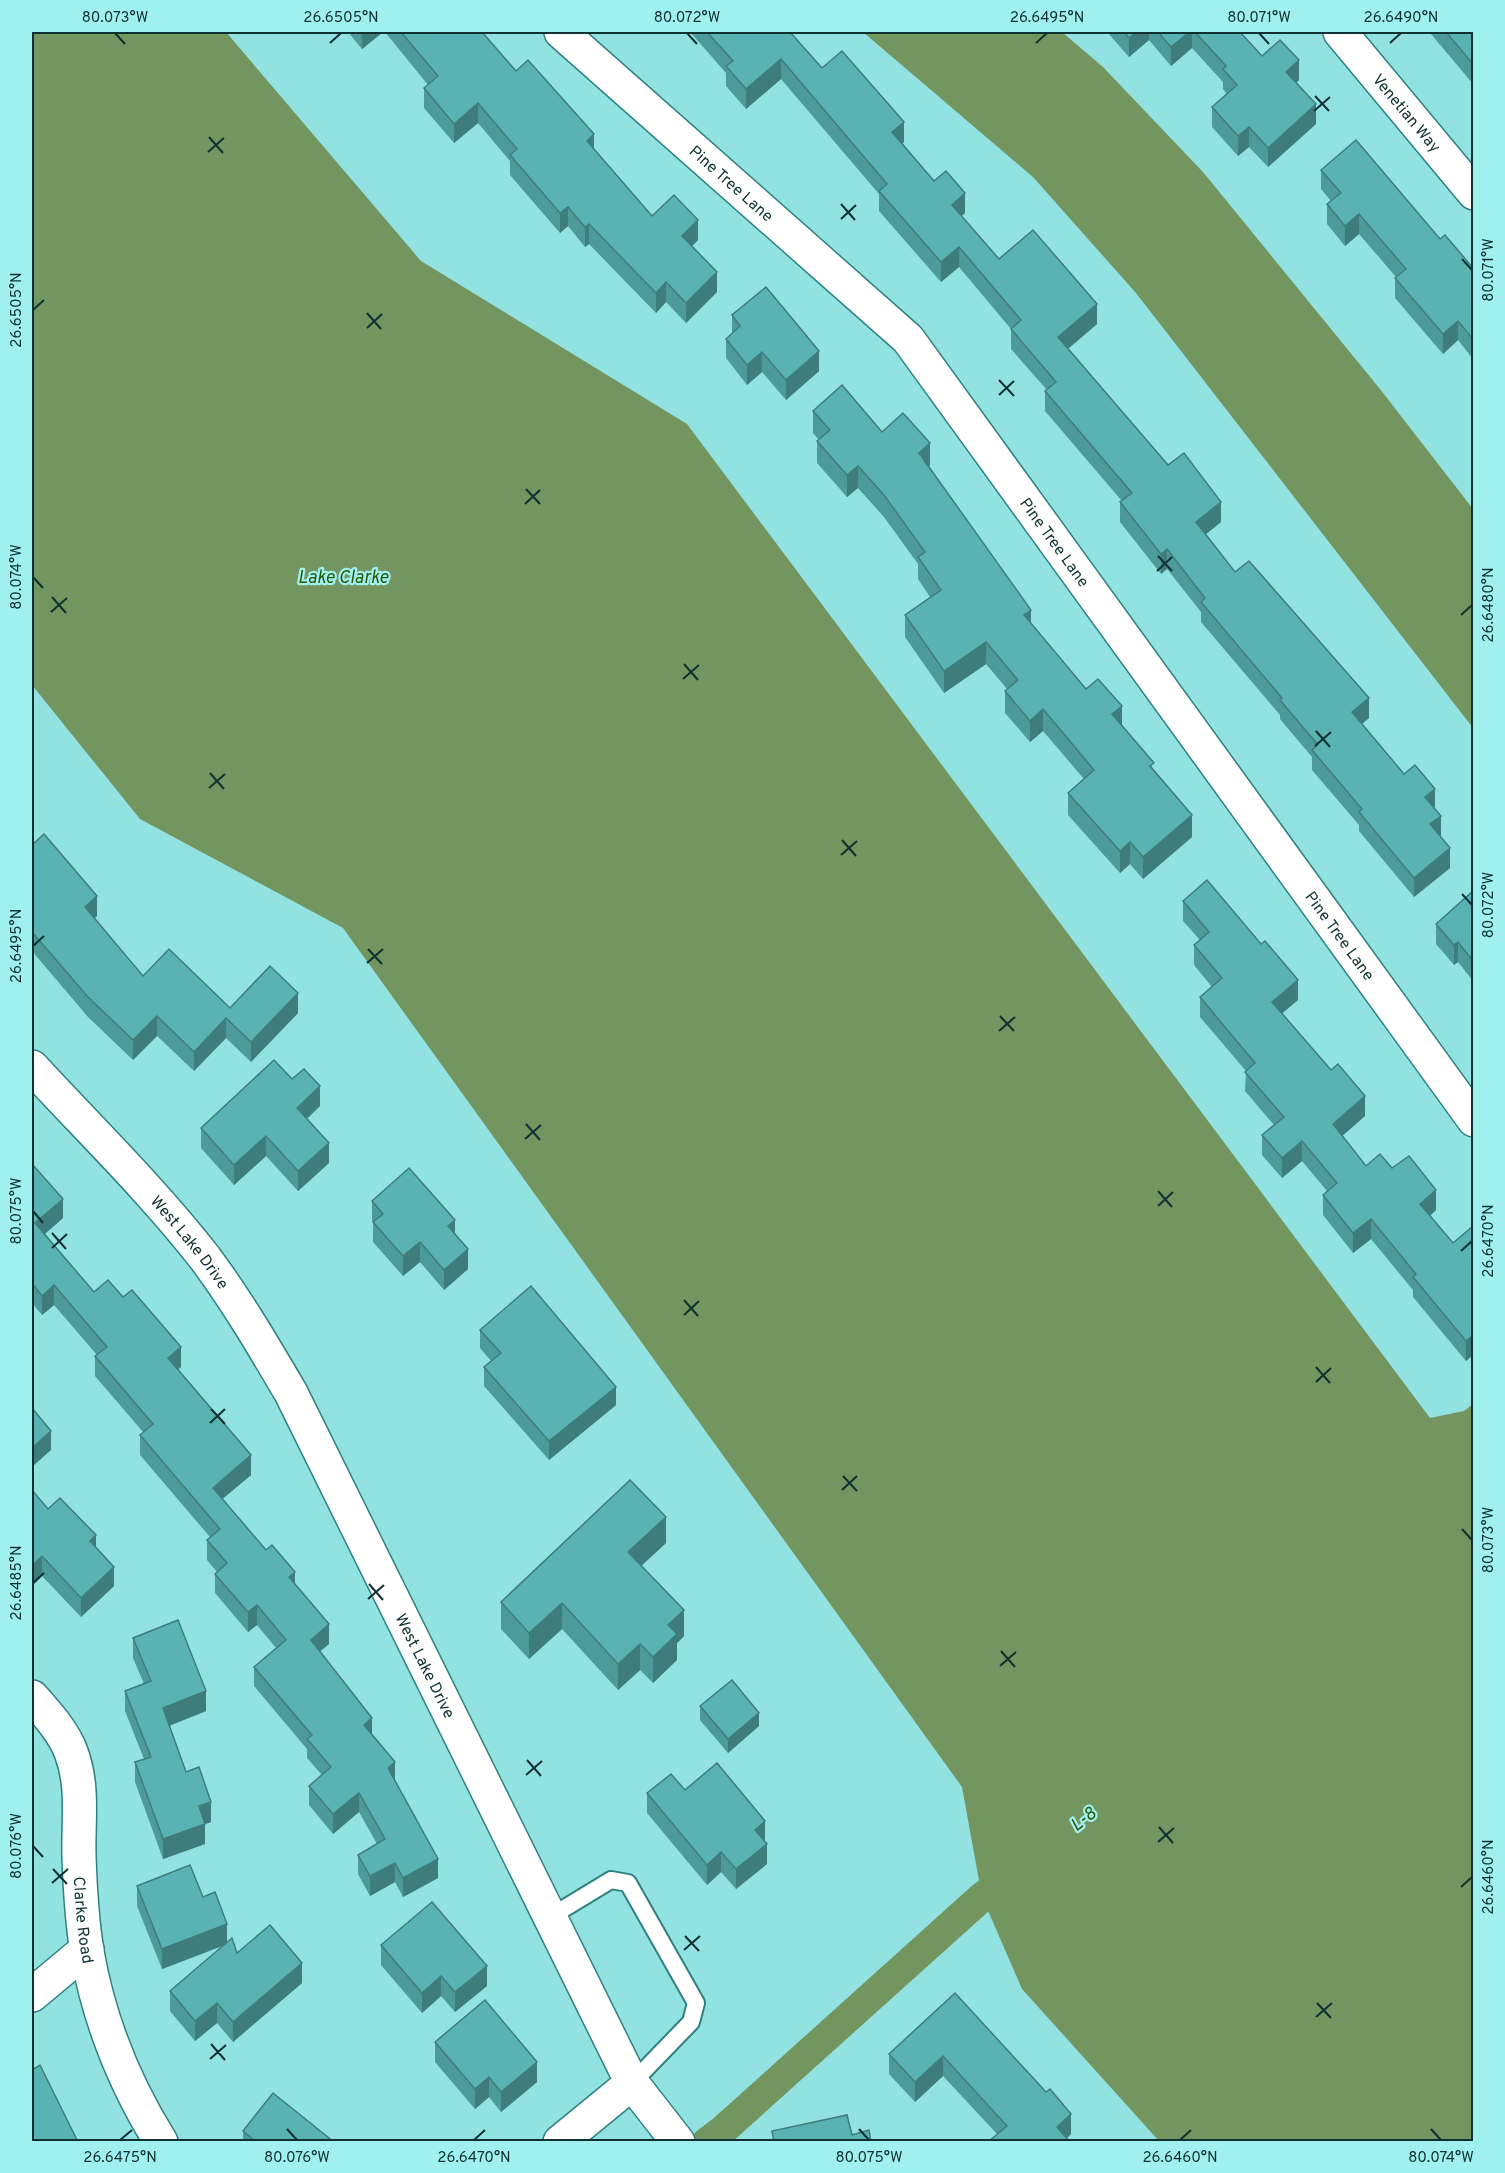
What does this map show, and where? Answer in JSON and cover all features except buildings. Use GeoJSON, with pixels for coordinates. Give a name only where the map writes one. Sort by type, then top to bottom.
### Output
{"type":"FeatureCollection","features":[{"type":"Feature","properties":{"kind":"street","name":"Pine Tree Lane"},"geometry":{"type":"LineString","coordinates":[[561,32],[908,339],[1473,1120]]}},
{"type":"Feature","properties":{"kind":"street","name":"Venetian Way"},"geometry":{"type":"LineString","coordinates":[[1340,32],[1473,193]]}},
{"type":"Feature","properties":{"kind":"street","name":"West Lake Drive"},"geometry":{"type":"LineString","coordinates":[[32,1067],[153,1196],[205,1258],[251,1324],[291,1393],[632,2082],[668,2130]]}},
{"type":"Feature","properties":{"kind":"street","name":"Clarke Road"},"geometry":{"type":"LineString","coordinates":[[32,1697],[60,1731],[77,1770],[80,1791],[79,1857],[87,1949],[95,1994],[114,2053],[140,2109],[160,2142]]}},
{"type":"Feature","properties":{"kind":"street"},"geometry":{"type":"LineString","coordinates":[[32,1995],[87,1949]]}},
{"type":"Feature","properties":{"kind":"street"},"geometry":{"type":"LineString","coordinates":[[560,2142],[632,2082]]}},
{"type":"Feature","properties":{"kind":"lane"},"geometry":{"type":"LineString","coordinates":[[550,1917],[611,1880],[628,1883],[696,2003],[691,2022],[632,2082]]}},
{"type":"Feature","properties":{"kind":"water","name":"Lake Clarke"},"geometry":{"type":"Polygon","coordinates":[[[32,32],[226,32],[421,261],[687,424],[1430,1418],[1464,1411],[1473,1404],[1473,2141],[1159,2141],[1022,1989],[982,1897],[962,1787],[343,928],[140,819],[32,685],[32,32]]]}},
{"type":"Feature","properties":{"kind":"water"},"geometry":{"type":"Polygon","coordinates":[[[863,32],[1062,32],[1103,67],[1203,172],[1380,389],[1473,509],[1473,728],[1136,293],[1033,177],[863,32]]]}},
{"type":"Feature","properties":{"kind":"waterway","name":"L-8"},"geometry":{"type":"LineString","coordinates":[[707,2142],[982,1897],[1013,1873]]}}]}
